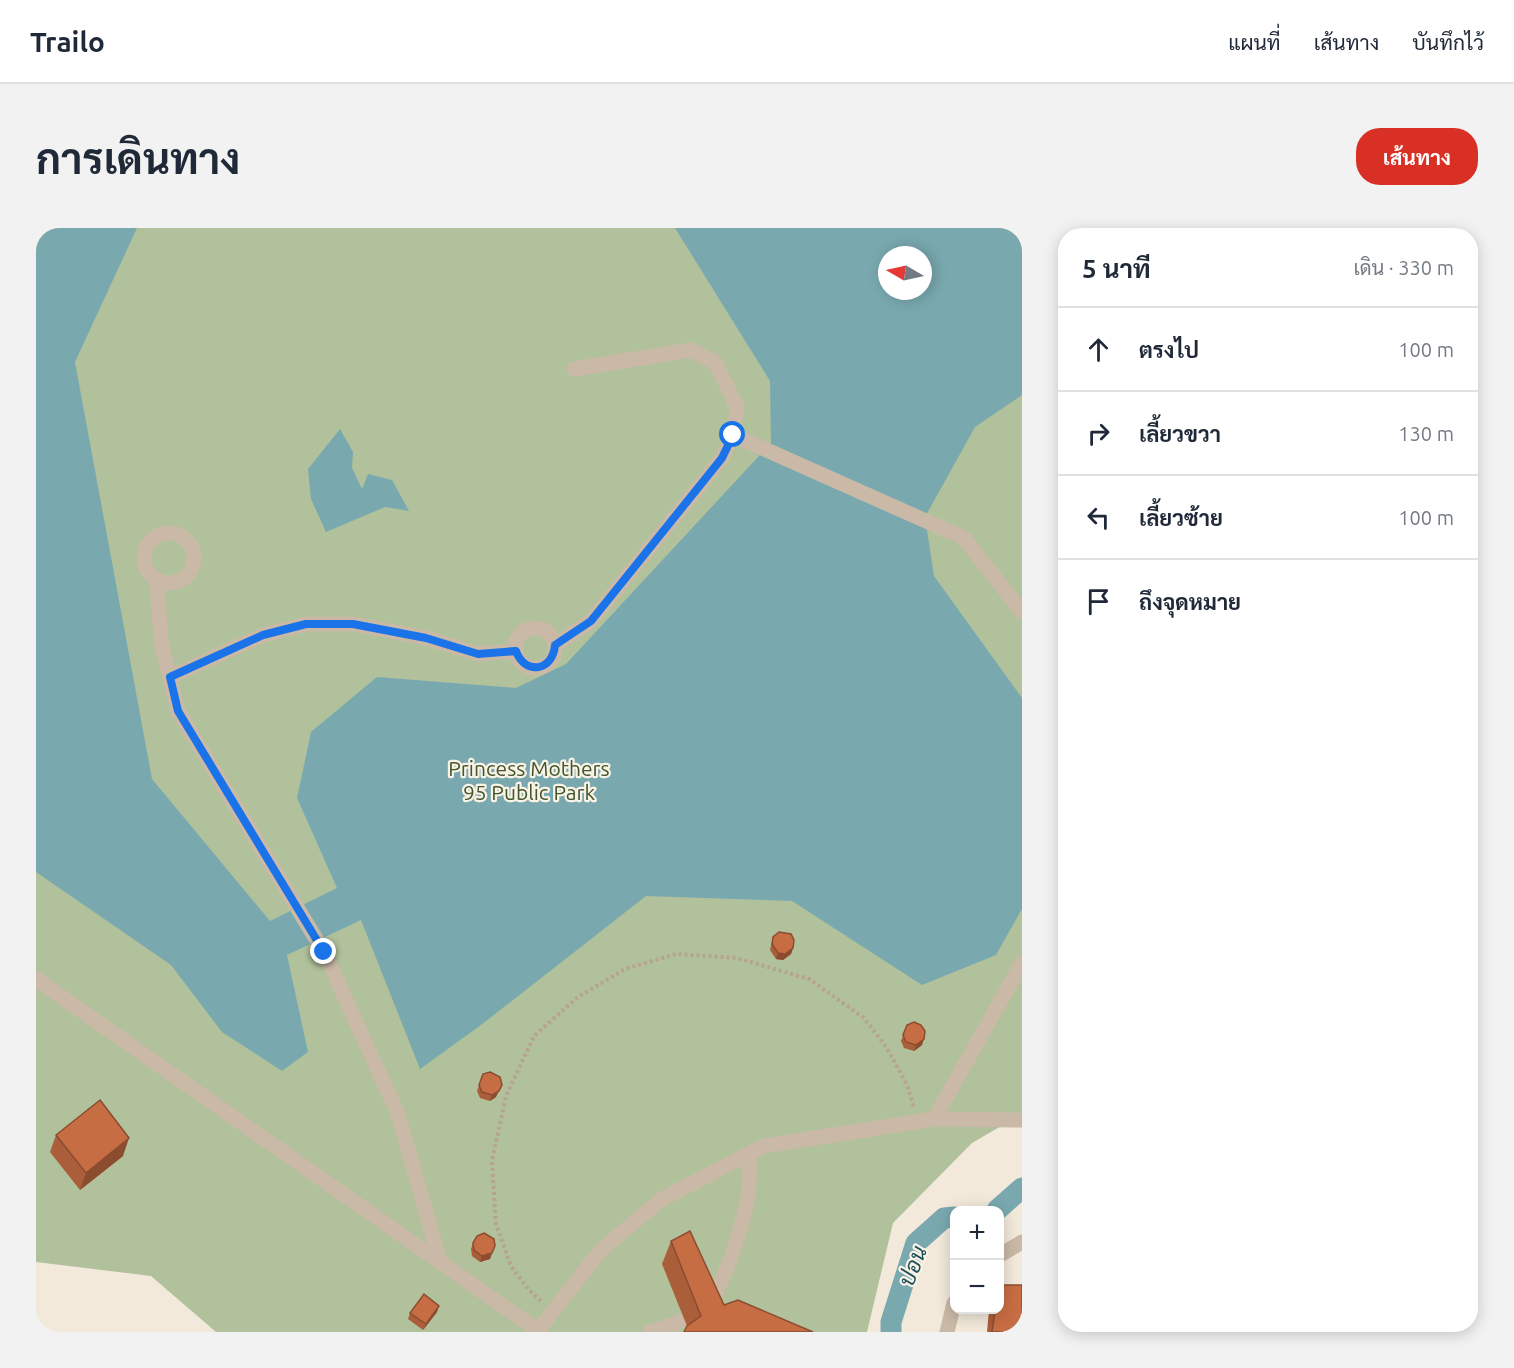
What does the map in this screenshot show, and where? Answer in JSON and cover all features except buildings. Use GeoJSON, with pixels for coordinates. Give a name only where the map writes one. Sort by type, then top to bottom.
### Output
{"type":"FeatureCollection","features":[{"type":"Feature","properties":{"kind":"street"},"geometry":{"type":"LineString","coordinates":[[555,645],[591,621],[722,458],[733,435],[737,407],[715,362],[690,350],[574,369]]}},
{"type":"Feature","properties":{"kind":"street"},"geometry":{"type":"LineString","coordinates":[[733,435],[964,538],[1022,612]]}},
{"type":"Feature","properties":{"kind":"street"},"geometry":{"type":"LineString","coordinates":[[157,580],[161,642],[178,711],[324,952],[398,1114],[440,1262]]}},
{"type":"Feature","properties":{"kind":"street"},"geometry":{"type":"LineString","coordinates":[[170,677],[263,635],[306,624],[353,624],[426,638],[478,654],[516,651]]}},
{"type":"Feature","properties":{"kind":"street"},"geometry":{"type":"LineString","coordinates":[[532,628],[544,630],[555,645],[552,658],[548,663],[535,668],[522,663],[516,651],[517,639],[532,628]]}},
{"type":"Feature","properties":{"kind":"street"},"geometry":{"type":"LineString","coordinates":[[926,1120],[1022,963]]}},
{"type":"Feature","properties":{"kind":"street"},"geometry":{"type":"LineString","coordinates":[[36,979],[538,1332],[600,1251],[662,1199],[764,1146],[926,1120],[1022,1120]]}},
{"type":"Feature","properties":{"kind":"street"},"geometry":{"type":"LineString","coordinates":[[650,1332],[666,1327],[705,1308],[723,1279],[748,1196],[750,1154]]}},
{"type":"Feature","properties":{"kind":"street"},"geometry":{"type":"LineString","coordinates":[[1004,1252],[1022,1242]]}},
{"type":"Feature","properties":{"kind":"street"},"geometry":{"type":"LineString","coordinates":[[947,1332],[951,1314]]}},
{"type":"Feature","properties":{"kind":"path"},"geometry":{"type":"LineString","coordinates":[[553,1311],[528,1289],[511,1266],[496,1224],[492,1161],[506,1096],[534,1036],[578,997],[625,969],[675,954],[737,958],[809,979],[864,1018],[888,1048],[926,1120]]}},
{"type":"Feature","properties":{"kind":"green space","name":"Princess Mothers 95 Public Park"},"geometry":{"type":"Polygon","coordinates":[[[36,228],[1022,228],[1022,1114],[972,1143],[893,1223],[867,1332],[216,1332],[151,1276],[36,1262],[36,228]]]}},
{"type":"Feature","properties":{"kind":"water"},"geometry":{"type":"Polygon","coordinates":[[[36,228],[137,228],[75,362],[152,779],[270,921],[337,888],[297,798],[311,732],[377,677],[516,688],[566,664],[771,443],[770,381],[675,228],[1022,228],[1022,395],[975,427],[925,517],[934,576],[1022,698],[1022,909],[996,955],[922,985],[792,901],[646,896],[481,1025],[420,1069],[361,920],[287,955],[308,1052],[282,1071],[222,1032],[171,965],[36,872],[36,228]]]}},
{"type":"Feature","properties":{"kind":"water"},"geometry":{"type":"Polygon","coordinates":[[[340,429],[353,452],[352,468],[362,489],[368,474],[392,480],[409,511],[385,507],[326,532],[311,499],[308,469],[340,429]]]}},
{"type":"Feature","properties":{"kind":"waterway","name":"ปอน"},"geometry":{"type":"LineString","coordinates":[[1002,1206],[1022,1188]]}},
{"type":"Feature","properties":{"kind":"waterway","name":"ปอน"},"geometry":{"type":"LineString","coordinates":[[891,1332],[891,1322],[916,1243],[944,1218],[950,1217]]}},
{"type":"Feature","properties":{"kind":"route"},"geometry":{"type":"LineString","coordinates":[[324,952],[178,711],[170,677],[263,635],[306,624],[353,624],[426,638],[478,654],[516,651],[518,658],[528,667],[542,666],[552,658],[555,645],[591,621],[722,458],[733,435]]}}]}
